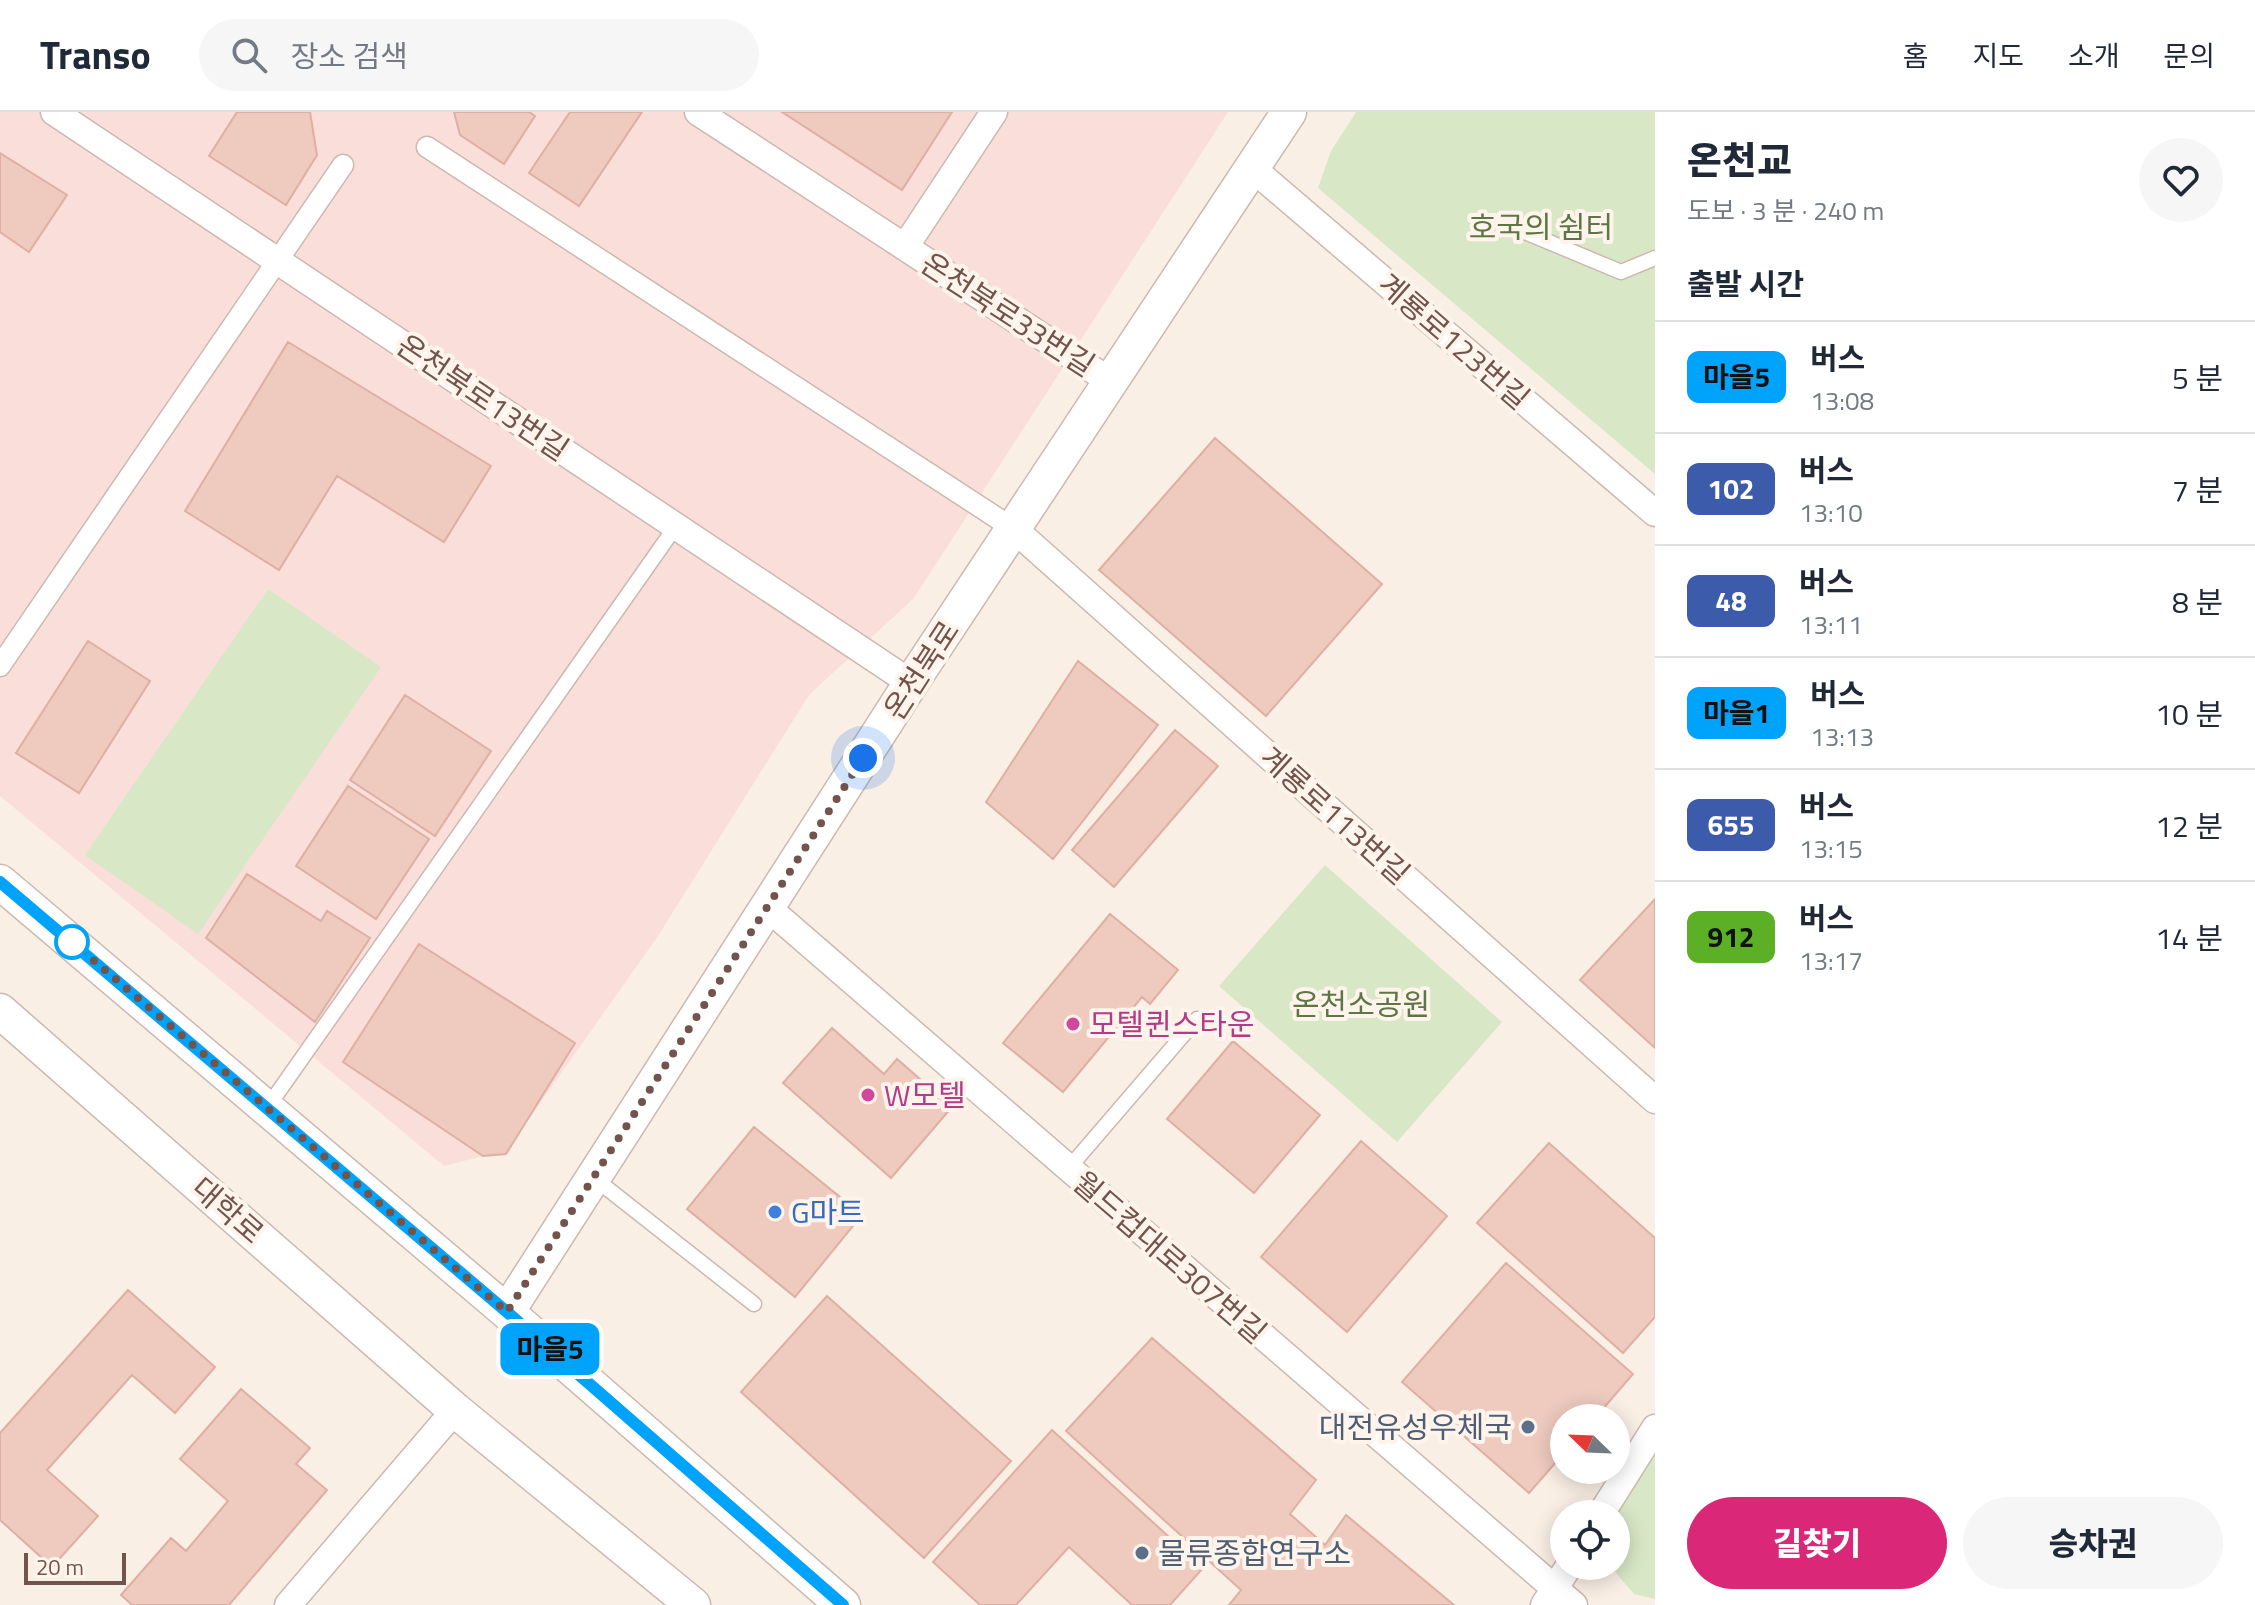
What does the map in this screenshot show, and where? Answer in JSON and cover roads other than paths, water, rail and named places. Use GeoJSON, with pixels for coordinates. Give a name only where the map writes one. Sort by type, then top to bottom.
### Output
{"type":"FeatureCollection","features":[{"type":"Feature","properties":{"kind":"street","name":"온천북로13번길"},"geometry":{"type":"LineString","coordinates":[[54,112],[911,683]]}},
{"type":"Feature","properties":{"kind":"street","name":"온천북로33번길"},"geometry":{"type":"LineString","coordinates":[[698,112],[1110,381]]}},
{"type":"Feature","properties":{"kind":"street","name":"온천북로33번길"},"geometry":{"type":"LineString","coordinates":[[905,247],[994,112]]}},
{"type":"Feature","properties":{"kind":"street","name":"온천북로"},"geometry":{"type":"LineString","coordinates":[[507,1312],[911,683],[1289,112]]}},
{"type":"Feature","properties":{"kind":"street"},"geometry":{"type":"LineString","coordinates":[[427,147],[1014,529]]}},
{"type":"Feature","properties":{"kind":"street"},"geometry":{"type":"LineString","coordinates":[[0,666],[343,165]]}},
{"type":"Feature","properties":{"kind":"street","name":"계룡로123번길"},"geometry":{"type":"LineString","coordinates":[[1252,168],[1655,513]]}},
{"type":"Feature","properties":{"kind":"street","name":"계룡로113번길"},"geometry":{"type":"LineString","coordinates":[[1014,529],[1655,1100]]}},
{"type":"Feature","properties":{"kind":"street"},"geometry":{"type":"LineString","coordinates":[[0,882],[507,1312],[843,1605]]}},
{"type":"Feature","properties":{"kind":"street","name":"월드컵대로307번길"},"geometry":{"type":"LineString","coordinates":[[768,908],[1560,1591]]}},
{"type":"Feature","properties":{"kind":"street","name":"대학로"},"geometry":{"type":"LineString","coordinates":[[0,1011],[455,1410],[693,1605]]}},
{"type":"Feature","properties":{"kind":"street"},"geometry":{"type":"LineString","coordinates":[[288,1605],[455,1410]]}},
{"type":"Feature","properties":{"kind":"street"},"geometry":{"type":"LineString","coordinates":[[1610,1500],[1655,1428]]}},
{"type":"Feature","properties":{"kind":"lane"},"geometry":{"type":"LineString","coordinates":[[1501,222],[1621,272],[1655,258]]}},
{"type":"Feature","properties":{"kind":"lane"},"geometry":{"type":"LineString","coordinates":[[267,1108],[676,526]]}},
{"type":"Feature","properties":{"kind":"lane"},"geometry":{"type":"LineString","coordinates":[[1068,1169],[1197,1019]]}},
{"type":"Feature","properties":{"kind":"lane"},"geometry":{"type":"LineString","coordinates":[[594,1178],[754,1304]]}},
{"type":"Feature","properties":{"kind":"place","name":"모텔퀸스타운"},"geometry":{"type":"Point","coordinates":[1073,1024]}},
{"type":"Feature","properties":{"kind":"place","name":"W모텔"},"geometry":{"type":"Point","coordinates":[868,1095]}},
{"type":"Feature","properties":{"kind":"place","name":"G마트"},"geometry":{"type":"Point","coordinates":[775,1212]}},
{"type":"Feature","properties":{"kind":"place","name":"대전유성우체국"},"geometry":{"type":"Point","coordinates":[1528,1427]}},
{"type":"Feature","properties":{"kind":"place","name":"물류종합연구소"},"geometry":{"type":"Point","coordinates":[1142,1553]}},
{"type":"Feature","properties":{"kind":"park label","name":"호국의 쉼터"},"geometry":{"type":"Point","coordinates":[1541,227]}},
{"type":"Feature","properties":{"kind":"park label","name":"온천소공원"},"geometry":{"type":"Point","coordinates":[1361,1004]}}]}
